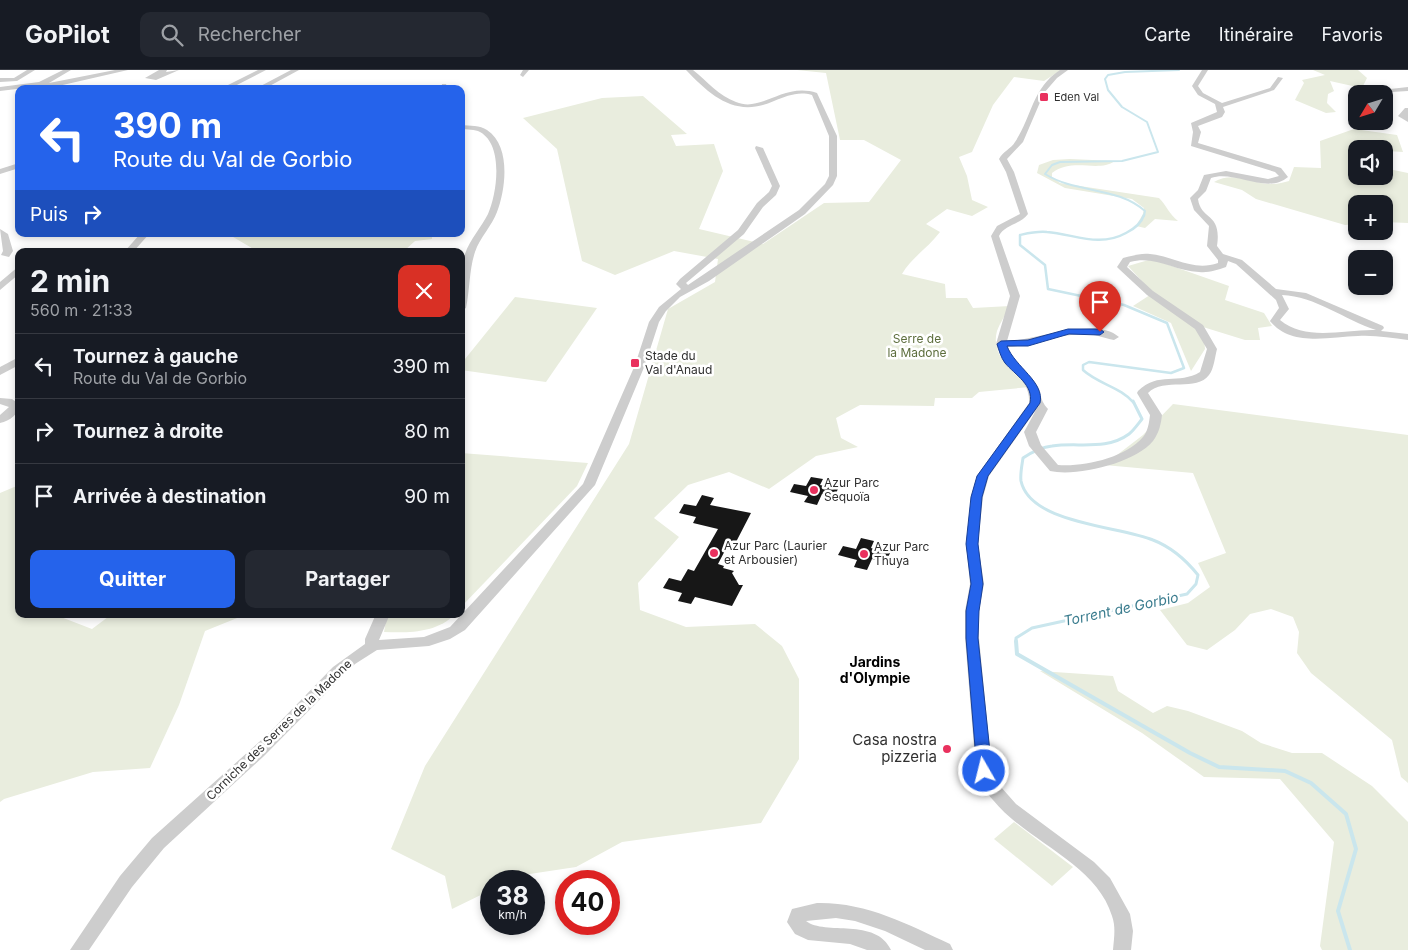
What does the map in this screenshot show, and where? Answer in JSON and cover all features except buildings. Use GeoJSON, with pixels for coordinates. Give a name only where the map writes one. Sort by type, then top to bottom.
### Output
{"type":"FeatureCollection","features":[{"type":"Feature","properties":{"kind":"street"},"geometry":{"type":"LineString","coordinates":[[0,80],[15,80],[32,70]]}},
{"type":"Feature","properties":{"kind":"street"},"geometry":{"type":"LineString","coordinates":[[41,84],[68,70]]}},
{"type":"Feature","properties":{"kind":"street"},"geometry":{"type":"LineString","coordinates":[[33,85],[54,85],[125,70]]}},
{"type":"Feature","properties":{"kind":"street"},"geometry":{"type":"LineString","coordinates":[[164,70],[148,78],[156,78],[176,70]]}},
{"type":"Feature","properties":{"kind":"street"},"geometry":{"type":"LineString","coordinates":[[232,85],[263,70]]}},
{"type":"Feature","properties":{"kind":"street"},"geometry":{"type":"LineString","coordinates":[[250,85],[278,70]]}},
{"type":"Feature","properties":{"kind":"street"},"geometry":{"type":"LineString","coordinates":[[266,85],[296,70]]}},
{"type":"Feature","properties":{"kind":"street"},"geometry":{"type":"LineString","coordinates":[[381,618],[372,639],[372,646],[435,640],[460,627],[585,493],[640,365],[654,322],[669,301],[706,280],[811,205],[829,185],[834,169],[833,136],[815,94],[796,91],[757,106],[744,107],[722,97],[689,70]]}},
{"type":"Feature","properties":{"kind":"street"},"geometry":{"type":"LineString","coordinates":[[1065,70],[1050,79],[1042,90],[1019,142],[1002,159],[1010,172],[1024,214],[1020,220],[999,229],[994,236],[1015,296],[1015,304],[1002,333],[1001,344],[1008,360],[1034,387],[1035,403],[982,476],[977,497],[972,544],[977,584],[972,611],[972,638],[986,780],[1010,809],[1060,845],[1104,883],[1121,914],[1124,931],[1122,950]]}},
{"type":"Feature","properties":{"kind":"street"},"geometry":{"type":"LineString","coordinates":[[1035,403],[1042,408],[1030,432],[1035,446],[1054,468],[1072,469],[1126,454],[1135,450],[1146,441],[1152,432],[1156,416],[1143,397],[1145,389],[1150,385],[1163,381],[1201,378],[1206,374],[1212,349],[1199,327],[1139,285],[1122,267],[1123,263],[1133,257],[1151,256],[1160,257],[1188,269],[1210,269],[1223,264],[1220,256],[1212,246],[1216,229],[1194,202],[1207,176],[1221,173],[1274,181],[1284,177],[1282,172],[1274,169],[1194,144],[1197,132],[1194,125],[1222,112],[1220,106],[1200,94],[1195,86],[1205,70]]}},
{"type":"Feature","properties":{"kind":"street"},"geometry":{"type":"LineString","coordinates":[[1220,106],[1272,89],[1280,78]]}},
{"type":"Feature","properties":{"kind":"street"},"geometry":{"type":"LineString","coordinates":[[0,89],[15,87]]}},
{"type":"Feature","properties":{"kind":"street"},"geometry":{"type":"LineString","coordinates":[[1393,91],[1408,89]]}},
{"type":"Feature","properties":{"kind":"street"},"geometry":{"type":"LineString","coordinates":[[1408,110],[1402,116],[1408,120]]}},
{"type":"Feature","properties":{"kind":"street"},"geometry":{"type":"LineString","coordinates":[[465,127],[478,129],[492,137],[498,147],[500,164],[493,212],[472,244],[465,281]]}},
{"type":"Feature","properties":{"kind":"street"},"geometry":{"type":"LineString","coordinates":[[688,289],[681,284],[683,281],[741,232],[760,205],[773,193],[776,186],[759,148]]}},
{"type":"Feature","properties":{"kind":"street"},"geometry":{"type":"LineString","coordinates":[[1242,152],[1273,166],[1274,169]]}},
{"type":"Feature","properties":{"kind":"street"},"geometry":{"type":"LineString","coordinates":[[0,166],[15,161]]}},
{"type":"Feature","properties":{"kind":"street"},"geometry":{"type":"LineString","coordinates":[[0,172],[15,166]]}},
{"type":"Feature","properties":{"kind":"street"},"geometry":{"type":"LineString","coordinates":[[0,232],[4,234],[8,251],[3,255]]}},
{"type":"Feature","properties":{"kind":"street"},"geometry":{"type":"LineString","coordinates":[[132,248],[142,237]]}},
{"type":"Feature","properties":{"kind":"street"},"geometry":{"type":"LineString","coordinates":[[1220,256],[1239,262],[1284,302],[1284,308],[1275,321],[1280,327],[1289,331],[1317,335],[1369,333],[1408,335]]}},
{"type":"Feature","properties":{"kind":"street"},"geometry":{"type":"LineString","coordinates":[[0,287],[15,273]]}},
{"type":"Feature","properties":{"kind":"street"},"geometry":{"type":"LineString","coordinates":[[1274,292],[1309,297],[1332,306],[1357,321],[1408,335]]}},
{"type":"Feature","properties":{"kind":"street"},"geometry":{"type":"LineString","coordinates":[[1001,344],[1028,343],[1068,331],[1100,332],[1114,337]]}},
{"type":"Feature","properties":{"kind":"street"},"geometry":{"type":"LineString","coordinates":[[0,372],[15,363]]}},
{"type":"Feature","properties":{"kind":"street"},"geometry":{"type":"LineString","coordinates":[[0,400],[8,401],[15,406],[10,414],[0,420]]}},
{"type":"Feature","properties":{"kind":"street","name":"Corniche des Serres de la Madone"},"geometry":{"type":"LineString","coordinates":[[79,950],[136,870],[158,843],[275,736],[323,684],[362,651],[372,646]]}},
{"type":"Feature","properties":{"kind":"street"},"geometry":{"type":"LineString","coordinates":[[882,950],[858,936],[810,933],[800,929],[796,922],[798,915],[811,911],[827,910],[870,916],[944,950]]}},
{"type":"Feature","properties":{"kind":"green space","name":"Serre de la Madone"},"geometry":{"type":"Polygon","coordinates":[[[797,70],[1061,70],[1044,81],[1014,77],[993,105],[972,152],[959,157],[967,176],[972,200],[988,207],[972,216],[947,209],[926,224],[940,232],[902,274],[945,284],[946,298],[967,298],[973,308],[1010,306],[997,331],[997,348],[1005,363],[1030,387],[979,392],[972,398],[935,398],[934,406],[860,405],[836,418],[841,438],[858,447],[816,456],[769,489],[729,472],[688,485],[654,518],[679,537],[638,583],[640,610],[686,627],[755,624],[782,646],[799,679],[799,759],[761,823],[622,842],[576,867],[545,872],[545,870],[480,870],[480,895],[452,909],[445,876],[391,849],[425,766],[629,444],[668,309],[715,282],[718,259],[674,251],[615,275],[582,261],[557,149],[523,118],[602,98],[643,96],[687,134],[671,135],[676,146],[714,144],[723,171],[699,229],[763,244],[824,203],[869,202],[901,160],[864,140],[840,140],[826,73],[797,70]]]}},
{"type":"Feature","properties":{"kind":"green space"},"geometry":{"type":"Polygon","coordinates":[[[1313,70],[1358,70],[1367,78],[1364,85],[1348,85],[1330,81],[1334,91],[1328,94],[1327,103],[1336,112],[1326,113],[1295,100],[1304,83],[1302,80],[1325,75],[1313,70]]]}},
{"type":"Feature","properties":{"kind":"green space"},"geometry":{"type":"Polygon","coordinates":[[[1351,130],[1397,135],[1403,152],[1393,151],[1393,140],[1348,140],[1348,185],[1393,185],[1393,170],[1408,173],[1408,223],[1393,222],[1393,195],[1348,195],[1348,225],[1345,225],[1256,199],[1242,190],[1214,182],[1229,177],[1265,184],[1289,181],[1294,167],[1321,168],[1320,141],[1351,130]]]}},
{"type":"Feature","properties":{"kind":"green space"},"geometry":{"type":"Polygon","coordinates":[[[1053,160],[1115,161],[1101,166],[1077,165],[1060,168],[1052,173],[1052,177],[1060,183],[1159,198],[1178,221],[1155,219],[1145,228],[1136,226],[1143,214],[1144,208],[1132,199],[1065,188],[1037,173],[1039,165],[1053,160]]]}},
{"type":"Feature","properties":{"kind":"green space"},"geometry":{"type":"Polygon","coordinates":[[[233,237],[432,237],[432,239],[415,241],[407,248],[252,248],[233,237]]]}},
{"type":"Feature","properties":{"kind":"green space"},"geometry":{"type":"Polygon","coordinates":[[[1152,259],[1229,286],[1225,300],[1264,313],[1272,326],[1258,328],[1260,340],[1245,340],[1203,327],[1205,349],[1191,371],[1171,323],[1133,306],[1153,293],[1128,266],[1152,259]]]}},
{"type":"Feature","properties":{"kind":"green space"},"geometry":{"type":"Polygon","coordinates":[[[515,297],[597,308],[546,382],[465,371],[465,359],[515,297]]]}},
{"type":"Feature","properties":{"kind":"green space"},"geometry":{"type":"Polygon","coordinates":[[[1173,404],[1408,435],[1408,783],[1401,777],[1392,740],[1311,673],[1297,653],[1299,632],[1293,617],[1271,609],[1250,614],[1235,630],[1207,650],[1187,645],[1160,610],[1188,603],[1210,587],[1198,563],[1226,553],[1193,473],[1104,465],[1143,435],[1173,404]]]}},
{"type":"Feature","properties":{"kind":"green space"},"geometry":{"type":"Polygon","coordinates":[[[465,453],[588,463],[577,486],[465,603],[465,453]]]}},
{"type":"Feature","properties":{"kind":"green space"},"geometry":{"type":"Polygon","coordinates":[[[15,487],[15,618],[63,618],[92,629],[107,618],[237,618],[205,631],[179,705],[150,768],[93,772],[4,799],[0,802],[0,493],[15,487]]]}},
{"type":"Feature","properties":{"kind":"green space"},"geometry":{"type":"Polygon","coordinates":[[[386,618],[450,618],[440,625],[413,632],[384,632],[386,618]]]}},
{"type":"Feature","properties":{"kind":"green space"},"geometry":{"type":"Polygon","coordinates":[[[1040,671],[1113,676],[1118,691],[1153,713],[1167,706],[1188,711],[1242,731],[1261,743],[1292,753],[1322,753],[1372,786],[1408,822],[1408,950],[1322,950],[1320,946],[1334,842],[1280,779],[1204,777],[1142,733],[1040,671]]]}},
{"type":"Feature","properties":{"kind":"green space"},"geometry":{"type":"Polygon","coordinates":[[[1014,822],[1073,867],[1052,886],[994,839],[1014,822]]]}},
{"type":"Feature","properties":{"kind":"waterway","name":"Torrent de Gorbio"},"geometry":{"type":"LineString","coordinates":[[1144,216],[1145,211],[1122,197],[1070,185],[1045,174],[1052,165],[1060,162],[1122,161],[1158,152],[1147,122],[1122,107],[1108,90],[1105,79],[1108,75],[1125,72],[1179,70]]}},
{"type":"Feature","properties":{"kind":"waterway","name":"Torrent de Gorbio"},"geometry":{"type":"LineString","coordinates":[[1134,403],[1123,393],[1089,375],[1083,370],[1083,365],[1089,362],[1171,373],[1184,368],[1167,323],[1124,305],[1048,289],[1045,265],[1020,245],[1020,235],[1043,232],[1087,239],[1106,239],[1132,230],[1139,224],[1144,215]]}},
{"type":"Feature","properties":{"kind":"waterway","name":"Torrent de Gorbio"},"geometry":{"type":"LineString","coordinates":[[1016,641],[1016,638],[1032,628],[1187,594],[1196,584],[1198,575],[1183,559],[1166,546],[1138,535],[1058,515],[1041,506],[1028,495],[1021,481],[1023,458],[1037,450],[1062,445],[1101,444],[1120,439],[1129,434],[1142,419],[1134,403]]}},
{"type":"Feature","properties":{"kind":"waterway","name":"Torrent de Gorbio"},"geometry":{"type":"LineString","coordinates":[[1016,641],[1017,654],[1190,753],[1219,767],[1285,771],[1311,783],[1346,814],[1356,849],[1338,911],[1350,950]]}},
{"type":"Feature","properties":{"kind":"place","name":"Eden Val"},"geometry":{"type":"Point","coordinates":[1044,97]}},
{"type":"Feature","properties":{"kind":"place","name":"Stade du Val d'Anaud"},"geometry":{"type":"Point","coordinates":[635,363]}},
{"type":"Feature","properties":{"kind":"place","name":"Azur Parc Sequoïa"},"geometry":{"type":"Point","coordinates":[814,490]}},
{"type":"Feature","properties":{"kind":"place","name":"Azur Parc (Laurier et Arbousier)"},"geometry":{"type":"Point","coordinates":[714,553]}},
{"type":"Feature","properties":{"kind":"place","name":"Azur Parc Thuya"},"geometry":{"type":"Point","coordinates":[864,554]}},
{"type":"Feature","properties":{"kind":"place","name":"Casa nostra pizzeria"},"geometry":{"type":"Point","coordinates":[947,749]}},
{"type":"Feature","properties":{"kind":"district","name":"Jardins d'Olympie"},"geometry":{"type":"Point","coordinates":[875,670]}},
{"type":"Feature","properties":{"kind":"route"},"geometry":{"type":"LineString","coordinates":[[984,771],[972,638],[972,611],[977,584],[972,544],[977,497],[982,476],[1035,403],[1036,397],[1034,387],[1008,360],[1001,344],[1028,343],[1068,331],[1100,332]]}}]}
